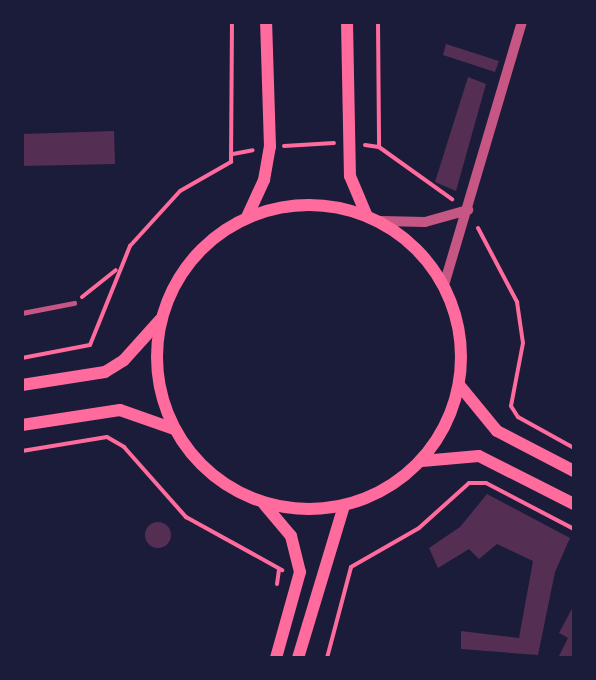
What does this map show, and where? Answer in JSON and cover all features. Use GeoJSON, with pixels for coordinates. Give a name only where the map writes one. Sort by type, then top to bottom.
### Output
{"type":"FeatureCollection","features":[{"type":"Feature","properties":{"kind":"main road"},"geometry":{"type":"LineString","coordinates":[[247,217],[264,180],[270,147],[266,22]]}},
{"type":"Feature","properties":{"kind":"main road"},"geometry":{"type":"LineString","coordinates":[[347,22],[348,142],[352,189],[366,214]]}},
{"type":"Feature","properties":{"kind":"main road"},"geometry":{"type":"LineString","coordinates":[[326,205],[366,214],[381,221],[417,248],[444,285],[462,351],[460,386],[446,426],[422,461],[380,493],[344,506],[304,510],[263,503],[211,475],[174,429],[158,375],[161,319],[175,284],[197,253],[247,217],[286,206],[326,205]]}},
{"type":"Feature","properties":{"kind":"main road"},"geometry":{"type":"LineString","coordinates":[[22,385],[115,368],[161,319]]}},
{"type":"Feature","properties":{"kind":"main road"},"geometry":{"type":"LineString","coordinates":[[460,386],[496,431],[573,471]]}},
{"type":"Feature","properties":{"kind":"main road"},"geometry":{"type":"LineString","coordinates":[[22,425],[120,410],[174,429]]}},
{"type":"Feature","properties":{"kind":"main road"},"geometry":{"type":"LineString","coordinates":[[422,461],[478,456],[573,504]]}},
{"type":"Feature","properties":{"kind":"main road"},"geometry":{"type":"LineString","coordinates":[[263,503],[291,537],[300,572],[276,657]]}},
{"type":"Feature","properties":{"kind":"main road"},"geometry":{"type":"LineString","coordinates":[[298,657],[344,506]]}},
{"type":"Feature","properties":{"kind":"street"},"geometry":{"type":"LineString","coordinates":[[444,285],[522,22]]}},
{"type":"Feature","properties":{"kind":"street"},"geometry":{"type":"LineString","coordinates":[[381,221],[425,222],[468,210]]}},
{"type":"Feature","properties":{"kind":"lane"},"geometry":{"type":"LineString","coordinates":[[22,313],[74,303]]}},
{"type":"Feature","properties":{"kind":"path"},"geometry":{"type":"LineString","coordinates":[[22,358],[90,345],[101,327],[117,270],[130,246],[180,191],[231,162],[233,154],[232,22]]}},
{"type":"Feature","properties":{"kind":"path"},"geometry":{"type":"LineString","coordinates":[[378,22],[379,147]]}},
{"type":"Feature","properties":{"kind":"path"},"geometry":{"type":"LineString","coordinates":[[233,154],[270,147],[348,142],[379,147],[468,210],[517,302],[523,343],[511,406],[518,417],[573,448]]}},
{"type":"Feature","properties":{"kind":"path"},"geometry":{"type":"LineString","coordinates":[[74,303],[117,270]]}},
{"type":"Feature","properties":{"kind":"path"},"geometry":{"type":"LineString","coordinates":[[22,451],[107,437],[124,447],[186,517],[286,570]]}},
{"type":"Feature","properties":{"kind":"path"},"geometry":{"type":"LineString","coordinates":[[327,657],[351,567],[419,528],[469,483],[486,483],[573,529]]}},
{"type":"Feature","properties":{"kind":"building"},"geometry":{"type":"Polygon","coordinates":[[[446,44],[499,61],[495,72],[443,55],[446,44]]]}},
{"type":"Feature","properties":{"kind":"building"},"geometry":{"type":"Polygon","coordinates":[[[468,77],[486,84],[456,191],[435,182],[468,77]]]}},
{"type":"Feature","properties":{"kind":"building"},"geometry":{"type":"Polygon","coordinates":[[[114,131],[115,164],[22,166],[22,134],[114,131]]]}},
{"type":"Feature","properties":{"kind":"building"},"geometry":{"type":"Polygon","coordinates":[[[487,494],[570,538],[555,572],[538,655],[461,649],[461,631],[519,638],[533,561],[497,544],[479,559],[469,549],[438,568],[429,548],[460,527],[487,494]]]}},
{"type":"Feature","properties":{"kind":"building"},"geometry":{"type":"Polygon","coordinates":[[[158,522],[167,526],[171,535],[167,544],[158,548],[149,544],[145,535],[149,526],[158,522]]]}},
{"type":"Feature","properties":{"kind":"building"},"geometry":{"type":"Polygon","coordinates":[[[574,605],[574,658],[558,658],[568,638],[559,633],[574,605]]]}}]}
